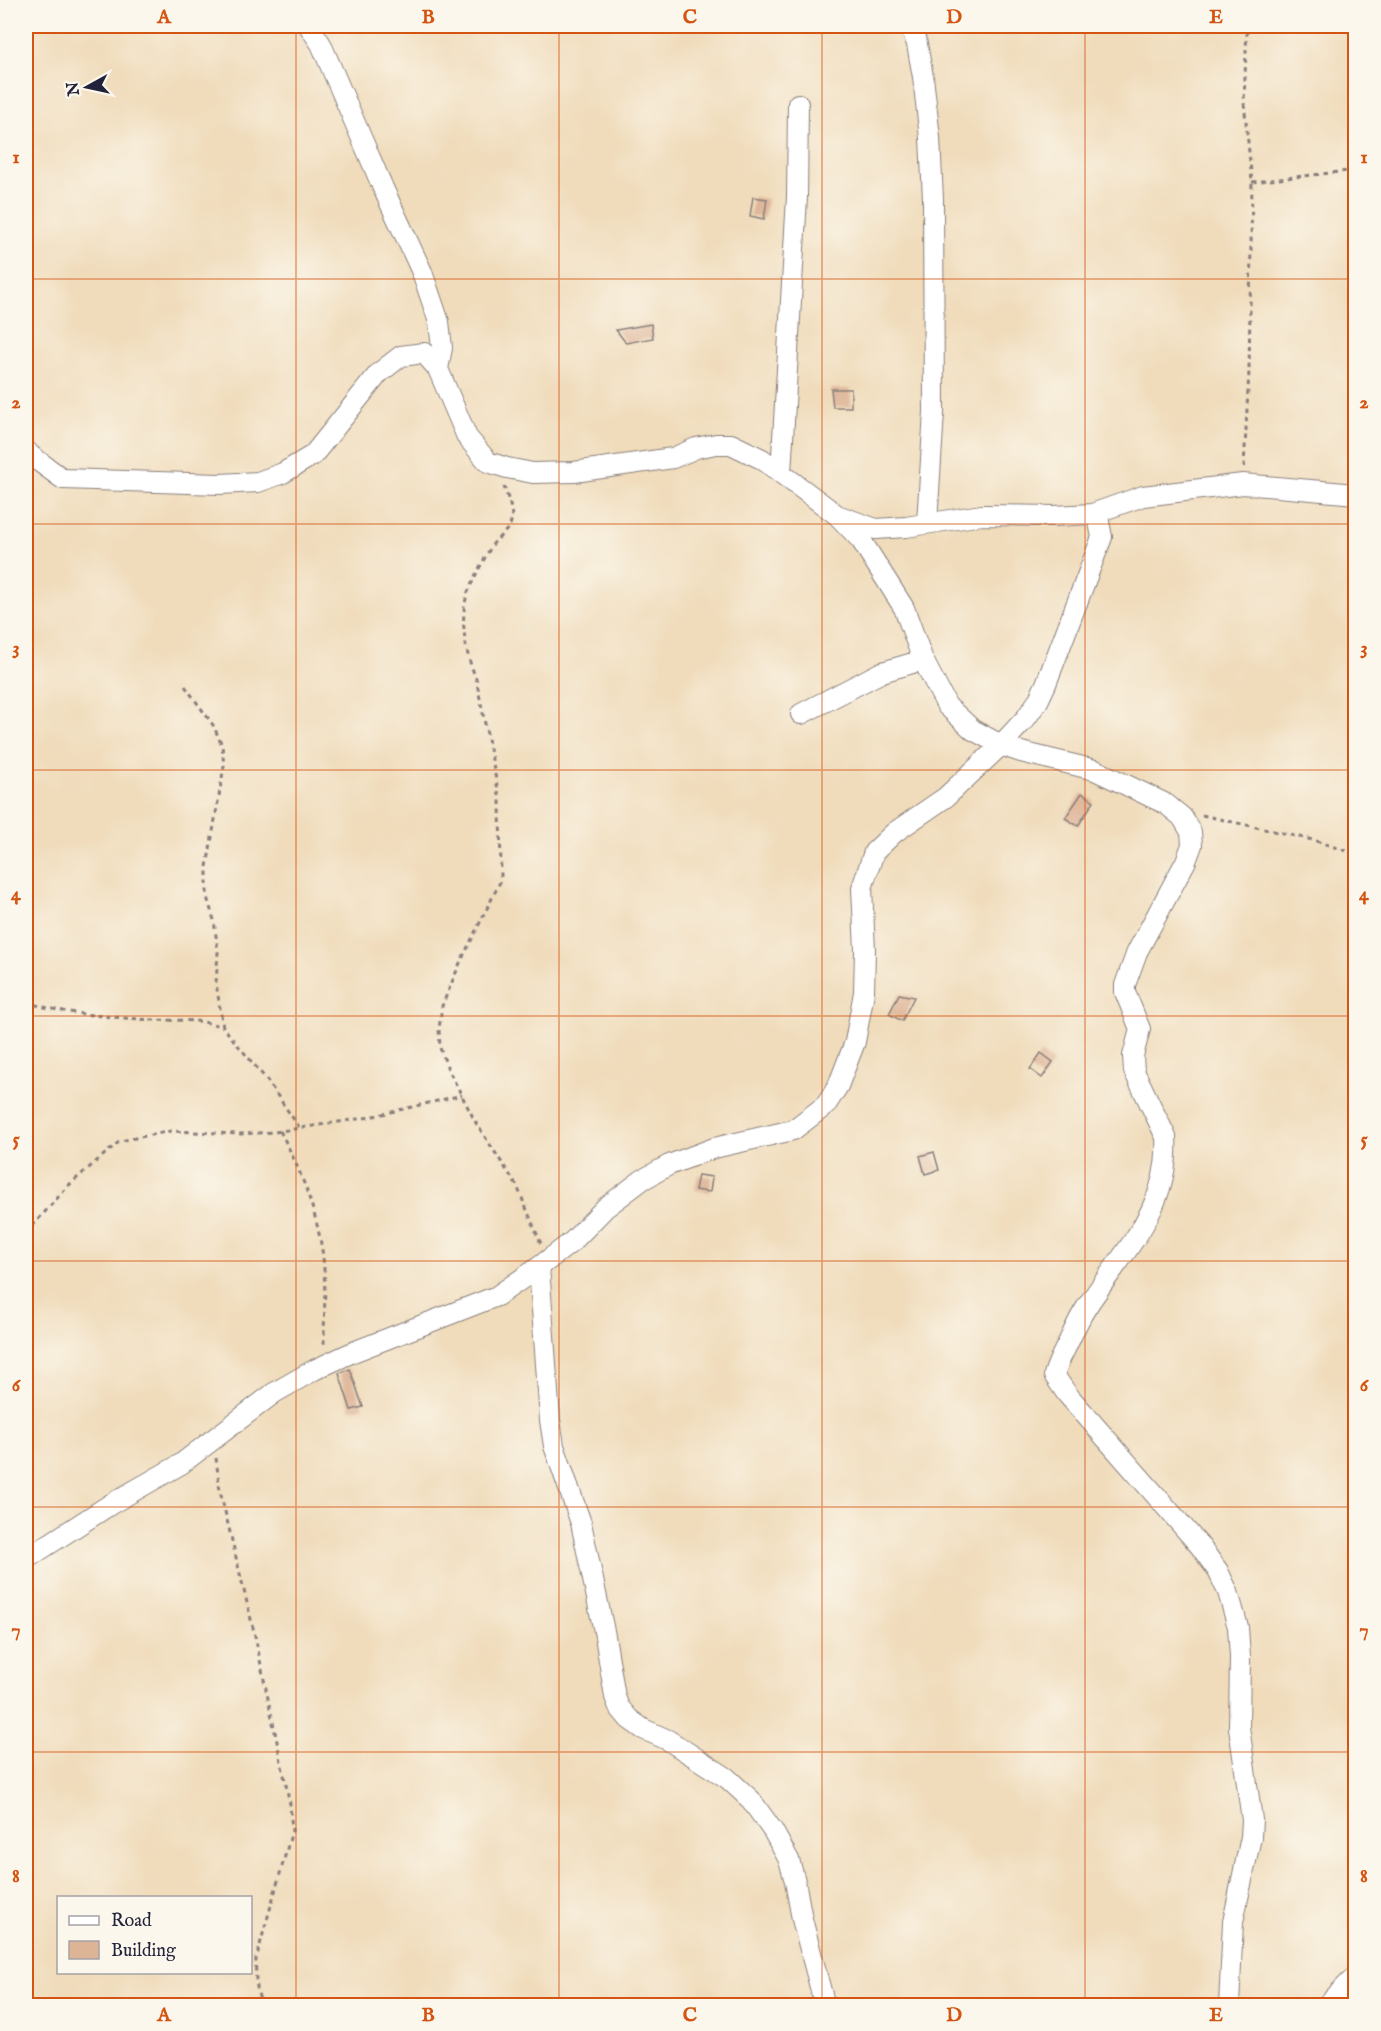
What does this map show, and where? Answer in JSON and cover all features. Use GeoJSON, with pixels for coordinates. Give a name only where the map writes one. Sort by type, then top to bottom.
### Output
{"type":"FeatureCollection","features":[{"type":"Feature","properties":{"kind":"street"},"geometry":{"type":"LineString","coordinates":[[309,26],[321,44],[382,188],[422,272],[439,322],[442,348],[438,369]]}},
{"type":"Feature","properties":{"kind":"street"},"geometry":{"type":"LineString","coordinates":[[908,26],[911,27],[918,44],[923,77],[930,138],[933,199],[934,412],[927,523]]}},
{"type":"Feature","properties":{"kind":"street"},"geometry":{"type":"LineString","coordinates":[[781,473],[798,197],[798,104]]}},
{"type":"Feature","properties":{"kind":"street"},"geometry":{"type":"LineString","coordinates":[[26,450],[63,479],[220,484],[258,482],[283,473],[313,454],[379,373],[401,356],[424,353],[438,369],[467,438],[488,462],[496,465],[533,473],[574,472],[673,458],[696,448],[731,444],[762,459],[781,473],[837,515],[861,540],[904,608],[923,660],[947,706],[973,730],[1001,745],[1021,752],[1095,770],[1176,811],[1191,832],[1192,845],[1189,855],[1137,952],[1125,985],[1125,992],[1140,1029],[1133,1056],[1134,1071],[1166,1137],[1167,1148],[1159,1193],[1150,1214],[1126,1254],[1084,1310],[1054,1375],[1067,1394],[1200,1546],[1218,1571],[1234,1610],[1240,1657],[1239,1727],[1252,1828],[1233,1922],[1229,2006]]}},
{"type":"Feature","properties":{"kind":"street"},"geometry":{"type":"LineString","coordinates":[[837,515],[876,529],[982,515],[1092,514],[1143,496],[1243,484],[1356,494]]}},
{"type":"Feature","properties":{"kind":"street"},"geometry":{"type":"LineString","coordinates":[[26,1559],[111,1504],[181,1464],[274,1393],[353,1352],[496,1296],[544,1264],[573,1241],[605,1208],[642,1180],[669,1164],[714,1148],[793,1130],[826,1105],[838,1086],[855,1042],[864,992],[866,950],[862,888],[874,852],[895,832],[946,797],[1001,745],[1038,701],[1101,537],[1099,522],[1092,514]]}},
{"type":"Feature","properties":{"kind":"street"},"geometry":{"type":"LineString","coordinates":[[801,714],[882,672],[923,660]]}},
{"type":"Feature","properties":{"kind":"street"},"geometry":{"type":"LineString","coordinates":[[544,1264],[554,1446],[581,1523],[605,1636],[615,1697],[619,1707],[629,1719],[643,1729],[668,1740],[728,1778],[751,1800],[773,1832],[789,1860],[825,2006]]}},
{"type":"Feature","properties":{"kind":"street"},"geometry":{"type":"LineString","coordinates":[[1326,2006],[1356,1976]]}},
{"type":"Feature","properties":{"kind":"path"},"geometry":{"type":"LineString","coordinates":[[1243,484],[1249,371],[1252,182],[1244,102],[1247,26]]}},
{"type":"Feature","properties":{"kind":"path"},"geometry":{"type":"LineString","coordinates":[[1252,182],[1356,170]]}},
{"type":"Feature","properties":{"kind":"path"},"geometry":{"type":"LineString","coordinates":[[496,465],[513,515],[511,525],[492,544],[468,591],[465,602],[465,621],[470,664],[476,678],[500,800],[501,880],[441,1006],[440,1048],[476,1123],[517,1186],[544,1264]]}},
{"type":"Feature","properties":{"kind":"path"},"geometry":{"type":"LineString","coordinates":[[185,686],[213,725],[222,745],[224,766],[207,867],[207,897],[214,920],[218,952],[216,983],[223,1027],[266,1079],[299,1127]]}},
{"type":"Feature","properties":{"kind":"path"},"geometry":{"type":"LineString","coordinates":[[1176,811],[1268,829],[1356,854]]}},
{"type":"Feature","properties":{"kind":"path"},"geometry":{"type":"LineString","coordinates":[[26,1002],[71,1012],[156,1020],[193,1020],[223,1027]]}},
{"type":"Feature","properties":{"kind":"path"},"geometry":{"type":"LineString","coordinates":[[26,1233],[69,1185],[120,1141],[171,1131],[240,1134],[280,1131],[370,1117],[462,1095]]}},
{"type":"Feature","properties":{"kind":"path"},"geometry":{"type":"LineString","coordinates":[[280,1131],[297,1164],[310,1199],[321,1244],[325,1284],[324,1366]]}},
{"type":"Feature","properties":{"kind":"path"},"geometry":{"type":"LineString","coordinates":[[221,1433],[215,1455],[220,1491],[255,1636],[290,1804],[292,1831],[256,1959],[255,1976],[258,1997],[262,2006]]}},
{"type":"Feature","properties":{"kind":"building"},"geometry":{"type":"Polygon","coordinates":[[[753,197],[767,199],[764,219],[750,216],[753,197]]]}},
{"type":"Feature","properties":{"kind":"building"},"geometry":{"type":"Polygon","coordinates":[[[651,324],[653,338],[626,343],[616,330],[651,324]]]}},
{"type":"Feature","properties":{"kind":"building"},"geometry":{"type":"Polygon","coordinates":[[[831,389],[851,389],[851,407],[833,407],[831,389]]]}},
{"type":"Feature","properties":{"kind":"building"},"geometry":{"type":"Polygon","coordinates":[[[1082,793],[1094,801],[1078,826],[1065,818],[1082,793]]]}},
{"type":"Feature","properties":{"kind":"building"},"geometry":{"type":"Polygon","coordinates":[[[899,994],[914,997],[902,1021],[889,1014],[899,994]]]}},
{"type":"Feature","properties":{"kind":"building"},"geometry":{"type":"Polygon","coordinates":[[[1041,1053],[1053,1062],[1042,1078],[1030,1069],[1041,1053]]]}},
{"type":"Feature","properties":{"kind":"building"},"geometry":{"type":"Polygon","coordinates":[[[934,1152],[939,1170],[925,1174],[920,1156],[934,1152]]]}},
{"type":"Feature","properties":{"kind":"building"},"geometry":{"type":"Polygon","coordinates":[[[698,1175],[712,1177],[710,1192],[695,1190],[698,1175]]]}},
{"type":"Feature","properties":{"kind":"building"},"geometry":{"type":"Polygon","coordinates":[[[350,1369],[363,1407],[351,1410],[339,1373],[350,1369]]]}}]}
